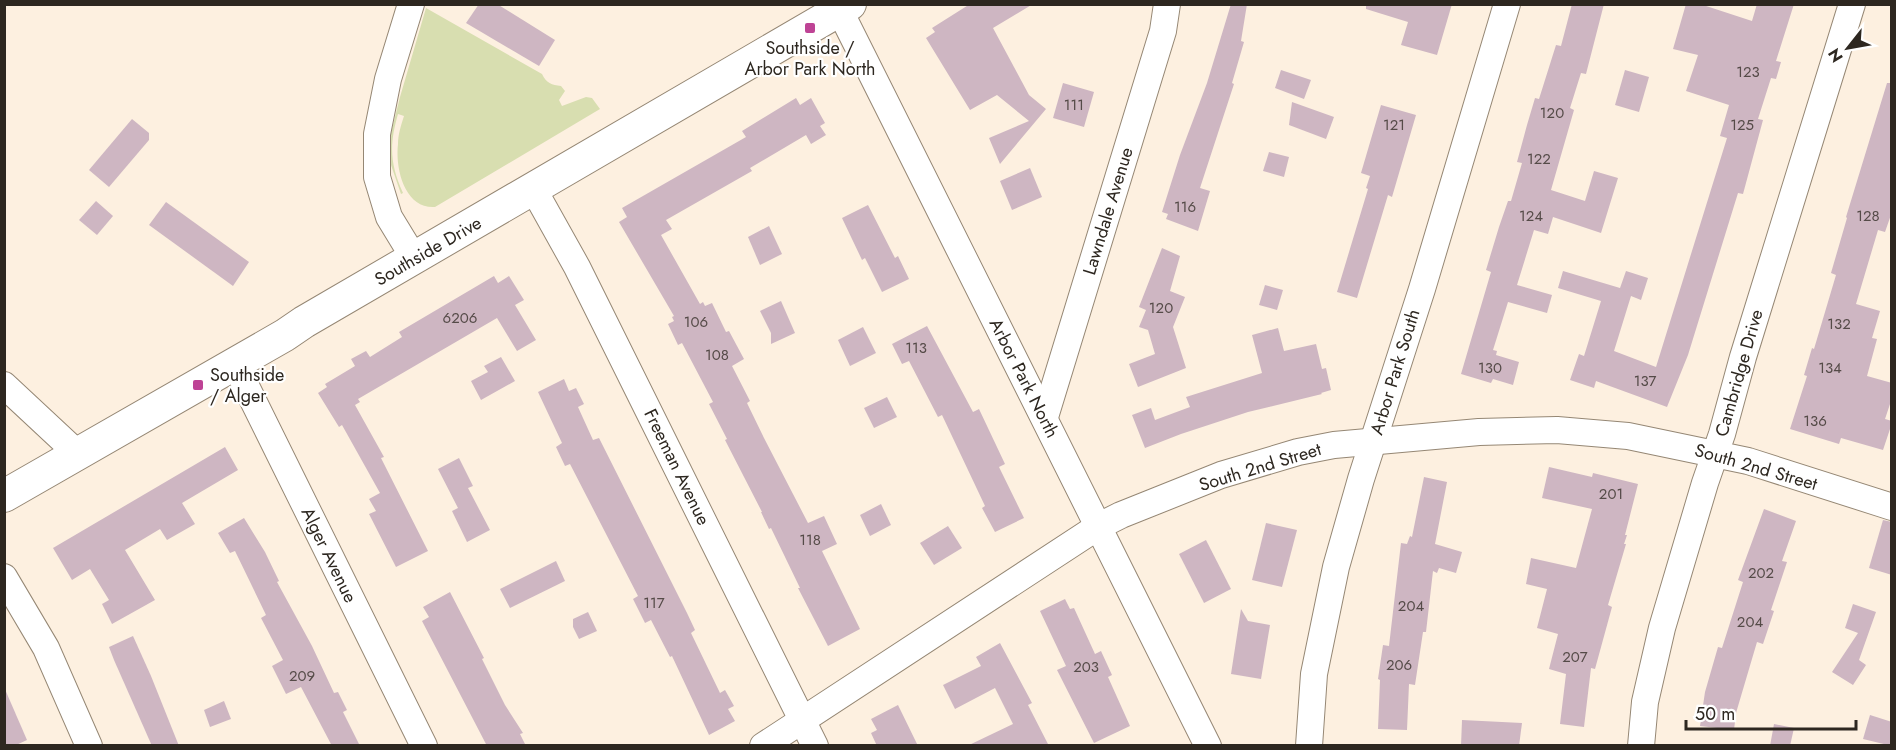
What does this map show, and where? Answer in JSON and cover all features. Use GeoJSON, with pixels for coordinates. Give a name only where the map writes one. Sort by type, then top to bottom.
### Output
{"type":"FeatureCollection","features":[{"type":"Feature","properties":{"kind":"main road","name":"Southside Drive"},"geometry":{"type":"LineString","coordinates":[[4,496],[845,8]]}},
{"type":"Feature","properties":{"kind":"street"},"geometry":{"type":"LineString","coordinates":[[411,4],[388,79],[377,134],[377,177],[389,218],[414,258]]}},
{"type":"Feature","properties":{"kind":"street","name":"Lawndale Avenue"},"geometry":{"type":"LineString","coordinates":[[1045,417],[1163,31],[1167,4]]}},
{"type":"Feature","properties":{"kind":"street","name":"Arbor Park South"},"geometry":{"type":"LineString","coordinates":[[1309,746],[1314,674],[1334,578],[1361,479],[1507,4]]}},
{"type":"Feature","properties":{"kind":"street","name":"Cambridge Drive"},"geometry":{"type":"LineString","coordinates":[[1641,746],[1645,702],[1662,628],[1852,4]]}},
{"type":"Feature","properties":{"kind":"street","name":"Arbor Park North"},"geometry":{"type":"LineString","coordinates":[[845,8],[1208,746]]}},
{"type":"Feature","properties":{"kind":"street","name":"Freeman Avenue"},"geometry":{"type":"LineString","coordinates":[[534,190],[577,267],[815,746]]}},
{"type":"Feature","properties":{"kind":"street","name":"Alger Avenue"},"geometry":{"type":"LineString","coordinates":[[235,364],[424,746]]}},
{"type":"Feature","properties":{"kind":"street"},"geometry":{"type":"LineString","coordinates":[[4,385],[78,454]]}},
{"type":"Feature","properties":{"kind":"street","name":"South 2nd Street"},"geometry":{"type":"LineString","coordinates":[[763,746],[1099,526],[1121,514],[1221,475],[1298,452],[1334,445],[1479,432],[1557,430],[1628,436],[1748,461],[1892,507]]}},
{"type":"Feature","properties":{"kind":"street"},"geometry":{"type":"LineString","coordinates":[[4,577],[46,648],[89,746]]}},
{"type":"Feature","properties":{"kind":"green space"},"geometry":{"type":"Polygon","coordinates":[[[426,8],[542,74],[550,83],[561,86],[565,91],[559,100],[562,106],[586,97],[592,98],[600,109],[435,207],[416,202],[404,186],[397,154],[404,116],[398,114],[393,135],[392,154],[395,173],[403,193],[401,194],[391,165],[389,141],[426,8]]]}},
{"type":"Feature","properties":{"kind":"building"},"geometry":{"type":"Polygon","coordinates":[[[479,4],[497,4],[555,40],[539,66],[466,23],[479,4]]]}},
{"type":"Feature","properties":{"kind":"building"},"geometry":{"type":"Polygon","coordinates":[[[970,4],[1033,4],[993,28],[1029,95],[1046,109],[1000,164],[989,138],[1029,121],[997,95],[970,110],[926,38],[935,32],[932,28],[970,4]]]}},
{"type":"Feature","properties":{"kind":"building"},"geometry":{"type":"Polygon","coordinates":[[[1231,4],[1247,4],[1241,41],[1244,42],[1232,83],[1234,84],[1200,188],[1210,191],[1198,231],[1166,219],[1168,214],[1162,212],[1207,83],[1231,4]]]}},
{"type":"Feature","properties":{"kind":"building"},"geometry":{"type":"Polygon","coordinates":[[[1366,4],[1452,4],[1437,55],[1401,45],[1408,22],[1366,9],[1366,4]]]}},
{"type":"Feature","properties":{"kind":"building"},"geometry":{"type":"Polygon","coordinates":[[[1572,4],[1604,4],[1586,74],[1581,73],[1570,108],[1574,110],[1551,190],[1585,201],[1594,171],[1618,178],[1601,233],[1553,217],[1548,234],[1534,230],[1517,285],[1552,295],[1547,313],[1508,302],[1493,350],[1497,351],[1496,355],[1519,362],[1513,385],[1493,379],[1491,383],[1461,374],[1491,272],[1486,270],[1522,163],[1517,162],[1535,98],[1539,99],[1556,45],[1561,46],[1572,4]]]}},
{"type":"Feature","properties":{"kind":"building"},"geometry":{"type":"Polygon","coordinates":[[[1686,4],[1700,4],[1752,21],[1757,4],[1794,4],[1776,61],[1781,62],[1776,79],[1771,78],[1758,119],[1763,120],[1743,194],[1738,193],[1688,355],[1667,407],[1596,381],[1594,388],[1570,380],[1579,354],[1584,356],[1601,301],[1558,288],[1563,271],[1620,288],[1626,271],[1648,278],[1641,300],[1631,296],[1614,351],[1656,367],[1727,138],[1720,136],[1729,105],[1686,91],[1698,55],[1673,49],[1686,4]]]}},
{"type":"Feature","properties":{"kind":"building"},"geometry":{"type":"Polygon","coordinates":[[[1281,70],[1311,80],[1304,99],[1275,88],[1281,70]]]}},
{"type":"Feature","properties":{"kind":"building"},"geometry":{"type":"Polygon","coordinates":[[[1625,70],[1649,77],[1639,112],[1615,105],[1625,70]]]}},
{"type":"Feature","properties":{"kind":"building"},"geometry":{"type":"Polygon","coordinates":[[[1063,83],[1094,92],[1084,127],[1053,118],[1063,83]]]}},
{"type":"Feature","properties":{"kind":"building"},"geometry":{"type":"Polygon","coordinates":[[[1887,83],[1892,83],[1892,212],[1885,232],[1878,230],[1856,304],[1880,311],[1872,338],[1877,339],[1867,376],[1892,383],[1892,398],[1885,419],[1892,423],[1883,450],[1841,438],[1839,444],[1790,429],[1807,376],[1804,375],[1812,348],[1814,349],[1836,275],[1831,273],[1846,217],[1887,83]]]}},
{"type":"Feature","properties":{"kind":"building"},"geometry":{"type":"Polygon","coordinates":[[[796,98],[800,105],[811,98],[825,123],[820,126],[826,135],[811,144],[806,135],[750,168],[752,171],[666,220],[672,229],[661,235],[700,304],[703,302],[705,306],[712,303],[726,332],[729,331],[744,359],[732,366],[750,401],[747,403],[808,523],[824,516],[837,544],[822,551],[860,629],[828,646],[725,440],[727,439],[709,404],[713,402],[682,343],[678,345],[668,324],[674,321],[672,317],[674,316],[619,222],[627,217],[622,208],[746,137],[742,131],[796,98]]]}},
{"type":"Feature","properties":{"kind":"building"},"geometry":{"type":"Polygon","coordinates":[[[1292,102],[1334,117],[1326,139],[1289,125],[1292,102]]]}},
{"type":"Feature","properties":{"kind":"building"},"geometry":{"type":"Polygon","coordinates":[[[1381,105],[1416,115],[1392,197],[1388,195],[1357,298],[1337,292],[1368,189],[1366,188],[1370,176],[1361,173],[1381,105]]]}},
{"type":"Feature","properties":{"kind":"building"},"geometry":{"type":"Polygon","coordinates":[[[132,119],[149,133],[149,140],[109,187],[89,170],[132,119]]]}},
{"type":"Feature","properties":{"kind":"building"},"geometry":{"type":"Polygon","coordinates":[[[1269,152],[1289,157],[1284,177],[1263,171],[1269,152]]]}},
{"type":"Feature","properties":{"kind":"building"},"geometry":{"type":"Polygon","coordinates":[[[1030,168],[1042,197],[1012,210],[1000,181],[1030,168]]]}},
{"type":"Feature","properties":{"kind":"building"},"geometry":{"type":"Polygon","coordinates":[[[96,201],[113,216],[97,235],[79,220],[96,201]]]}},
{"type":"Feature","properties":{"kind":"building"},"geometry":{"type":"Polygon","coordinates":[[[166,202],[249,262],[233,286],[149,225],[166,202]]]}},
{"type":"Feature","properties":{"kind":"building"},"geometry":{"type":"Polygon","coordinates":[[[868,205],[895,258],[898,256],[909,279],[882,292],[865,258],[862,260],[842,218],[868,205]]]}},
{"type":"Feature","properties":{"kind":"building"},"geometry":{"type":"Polygon","coordinates":[[[769,226],[782,254],[760,265],[748,237],[769,226]]]}},
{"type":"Feature","properties":{"kind":"building"},"geometry":{"type":"Polygon","coordinates":[[[1162,248],[1180,256],[1170,291],[1185,297],[1173,327],[1186,368],[1138,387],[1129,364],[1155,354],[1148,330],[1139,327],[1146,310],[1139,307],[1162,248]]]}},
{"type":"Feature","properties":{"kind":"building"},"geometry":{"type":"Polygon","coordinates":[[[494,276],[498,283],[509,276],[524,300],[515,305],[536,340],[517,351],[497,318],[358,399],[360,402],[355,405],[384,457],[381,458],[428,551],[396,567],[369,514],[376,511],[369,499],[380,493],[342,425],[339,427],[318,393],[327,387],[325,384],[355,366],[351,359],[366,351],[370,357],[402,337],[399,332],[494,276]]]}},
{"type":"Feature","properties":{"kind":"building"},"geometry":{"type":"Polygon","coordinates":[[[1265,285],[1283,290],[1277,310],[1259,305],[1265,285]]]}},
{"type":"Feature","properties":{"kind":"building"},"geometry":{"type":"Polygon","coordinates":[[[781,301],[795,333],[771,344],[771,333],[760,311],[781,301]]]}},
{"type":"Feature","properties":{"kind":"building"},"geometry":{"type":"Polygon","coordinates":[[[927,326],[973,412],[979,409],[1005,464],[999,467],[1024,518],[995,532],[982,508],[985,506],[942,415],[938,417],[909,361],[902,364],[892,344],[927,326]]]}},
{"type":"Feature","properties":{"kind":"building"},"geometry":{"type":"Polygon","coordinates":[[[863,327],[876,353],[850,366],[838,340],[863,327]]]}},
{"type":"Feature","properties":{"kind":"building"},"geometry":{"type":"Polygon","coordinates":[[[1278,328],[1284,351],[1316,344],[1322,369],[1326,368],[1331,390],[1248,412],[1145,448],[1132,415],[1151,408],[1155,420],[1190,407],[1186,397],[1262,373],[1252,335],[1278,328]]]}},
{"type":"Feature","properties":{"kind":"building"},"geometry":{"type":"Polygon","coordinates":[[[501,357],[515,381],[481,400],[471,381],[488,372],[484,366],[501,357]]]}},
{"type":"Feature","properties":{"kind":"building"},"geometry":{"type":"Polygon","coordinates":[[[564,379],[569,391],[576,388],[584,404],[578,407],[593,440],[599,438],[687,613],[695,630],[691,633],[720,693],[725,690],[734,706],[728,709],[735,721],[709,735],[672,656],[670,657],[651,620],[645,623],[633,599],[638,596],[570,464],[565,466],[556,447],[562,443],[538,392],[564,379]]]}},
{"type":"Feature","properties":{"kind":"building"},"geometry":{"type":"Polygon","coordinates":[[[887,397],[897,417],[874,428],[864,408],[887,397]]]}},
{"type":"Feature","properties":{"kind":"building"},"geometry":{"type":"Polygon","coordinates":[[[225,447],[238,470],[182,503],[195,524],[167,540],[160,529],[125,550],[155,600],[112,624],[102,604],[109,600],[90,569],[72,580],[53,548],[225,447]]]}},
{"type":"Feature","properties":{"kind":"building"},"geometry":{"type":"Polygon","coordinates":[[[459,458],[473,486],[468,488],[490,530],[467,542],[452,511],[458,508],[438,469],[459,458]]]}},
{"type":"Feature","properties":{"kind":"building"},"geometry":{"type":"Polygon","coordinates":[[[1549,467],[1592,477],[1593,473],[1638,484],[1625,535],[1627,535],[1624,544],[1626,544],[1608,605],[1612,607],[1595,669],[1591,668],[1584,727],[1560,724],[1566,674],[1549,669],[1558,634],[1537,628],[1547,589],[1526,584],[1531,558],[1576,568],[1592,509],[1542,498],[1549,467]]]}},
{"type":"Feature","properties":{"kind":"building"},"geometry":{"type":"Polygon","coordinates":[[[1424,477],[1447,482],[1435,544],[1462,552],[1456,573],[1439,568],[1437,573],[1433,571],[1426,632],[1423,632],[1415,685],[1409,684],[1407,730],[1378,729],[1380,680],[1378,679],[1383,645],[1389,646],[1401,543],[1407,544],[1410,536],[1412,537],[1424,477]]]}},
{"type":"Feature","properties":{"kind":"building"},"geometry":{"type":"Polygon","coordinates":[[[881,504],[891,525],[870,536],[860,515],[881,504]]]}},
{"type":"Feature","properties":{"kind":"building"},"geometry":{"type":"Polygon","coordinates":[[[1764,509],[1796,521],[1782,561],[1787,562],[1771,610],[1774,611],[1763,644],[1757,642],[1736,713],[1734,730],[1700,726],[1705,692],[1718,647],[1722,648],[1743,582],[1738,580],[1764,509]]]}},
{"type":"Feature","properties":{"kind":"building"},"geometry":{"type":"Polygon","coordinates":[[[244,518],[265,552],[279,581],[277,582],[312,646],[334,693],[338,692],[347,710],[343,712],[360,746],[332,746],[301,687],[286,694],[272,666],[283,660],[261,618],[266,615],[235,551],[230,553],[218,533],[244,518]]]}},
{"type":"Feature","properties":{"kind":"building"},"geometry":{"type":"Polygon","coordinates":[[[1883,520],[1892,522],[1892,575],[1869,568],[1883,520]]]}},
{"type":"Feature","properties":{"kind":"building"},"geometry":{"type":"Polygon","coordinates":[[[1266,523],[1297,530],[1282,587],[1252,580],[1266,523]]]}},
{"type":"Feature","properties":{"kind":"building"},"geometry":{"type":"Polygon","coordinates":[[[948,526],[962,548],[934,565],[920,543],[948,526]]]}},
{"type":"Feature","properties":{"kind":"building"},"geometry":{"type":"Polygon","coordinates":[[[1206,540],[1231,589],[1204,603],[1179,554],[1206,540]]]}},
{"type":"Feature","properties":{"kind":"building"},"geometry":{"type":"Polygon","coordinates":[[[556,561],[565,581],[510,608],[500,589],[556,561]]]}},
{"type":"Feature","properties":{"kind":"building"},"geometry":{"type":"Polygon","coordinates":[[[450,592],[505,705],[523,733],[520,734],[526,746],[487,746],[422,621],[429,617],[423,607],[450,592]]]}},
{"type":"Feature","properties":{"kind":"building"},"geometry":{"type":"Polygon","coordinates":[[[1065,599],[1070,609],[1074,608],[1095,654],[1101,651],[1112,675],[1108,677],[1130,726],[1094,743],[1057,670],[1066,666],[1040,611],[1065,599]]]}},
{"type":"Feature","properties":{"kind":"building"},"geometry":{"type":"Polygon","coordinates":[[[1853,604],[1876,612],[1859,660],[1866,665],[1853,685],[1832,672],[1858,633],[1845,628],[1853,604]]]}},
{"type":"Feature","properties":{"kind":"building"},"geometry":{"type":"Polygon","coordinates":[[[1241,609],[1248,621],[1270,625],[1261,679],[1231,674],[1241,609]]]}},
{"type":"Feature","properties":{"kind":"building"},"geometry":{"type":"Polygon","coordinates":[[[588,612],[597,631],[579,639],[573,627],[573,619],[588,612]]]}},
{"type":"Feature","properties":{"kind":"building"},"geometry":{"type":"Polygon","coordinates":[[[133,636],[179,746],[152,746],[114,660],[109,647],[133,636]]]}},
{"type":"Feature","properties":{"kind":"building"},"geometry":{"type":"Polygon","coordinates":[[[1000,643],[1032,703],[1028,705],[1049,746],[967,746],[1013,724],[995,688],[955,709],[943,685],[981,666],[976,657],[1000,643]]]}},
{"type":"Feature","properties":{"kind":"building"},"geometry":{"type":"Polygon","coordinates":[[[4,687],[27,740],[14,746],[4,746],[4,687]]]}},
{"type":"Feature","properties":{"kind":"building"},"geometry":{"type":"Polygon","coordinates":[[[224,701],[231,719],[210,727],[204,710],[224,701]]]}},
{"type":"Feature","properties":{"kind":"building"},"geometry":{"type":"Polygon","coordinates":[[[898,705],[918,746],[877,746],[871,733],[877,730],[871,719],[898,705]]]}},
{"type":"Feature","properties":{"kind":"building"},"geometry":{"type":"Polygon","coordinates":[[[1870,715],[1892,722],[1892,746],[1863,739],[1870,715]]]}},
{"type":"Feature","properties":{"kind":"building"},"geometry":{"type":"Polygon","coordinates":[[[1462,720],[1522,723],[1519,746],[1461,746],[1462,720]]]}},
{"type":"Feature","properties":{"kind":"building"},"geometry":{"type":"Polygon","coordinates":[[[1774,724],[1794,728],[1790,746],[1770,746],[1774,724]]]}},
{"type":"Feature","properties":{"kind":"place","name":"Southside / Arbor Park North"},"geometry":{"type":"Point","coordinates":[810,28]}},
{"type":"Feature","properties":{"kind":"place","name":"Southside / Alger"},"geometry":{"type":"Point","coordinates":[198,385]}}]}
